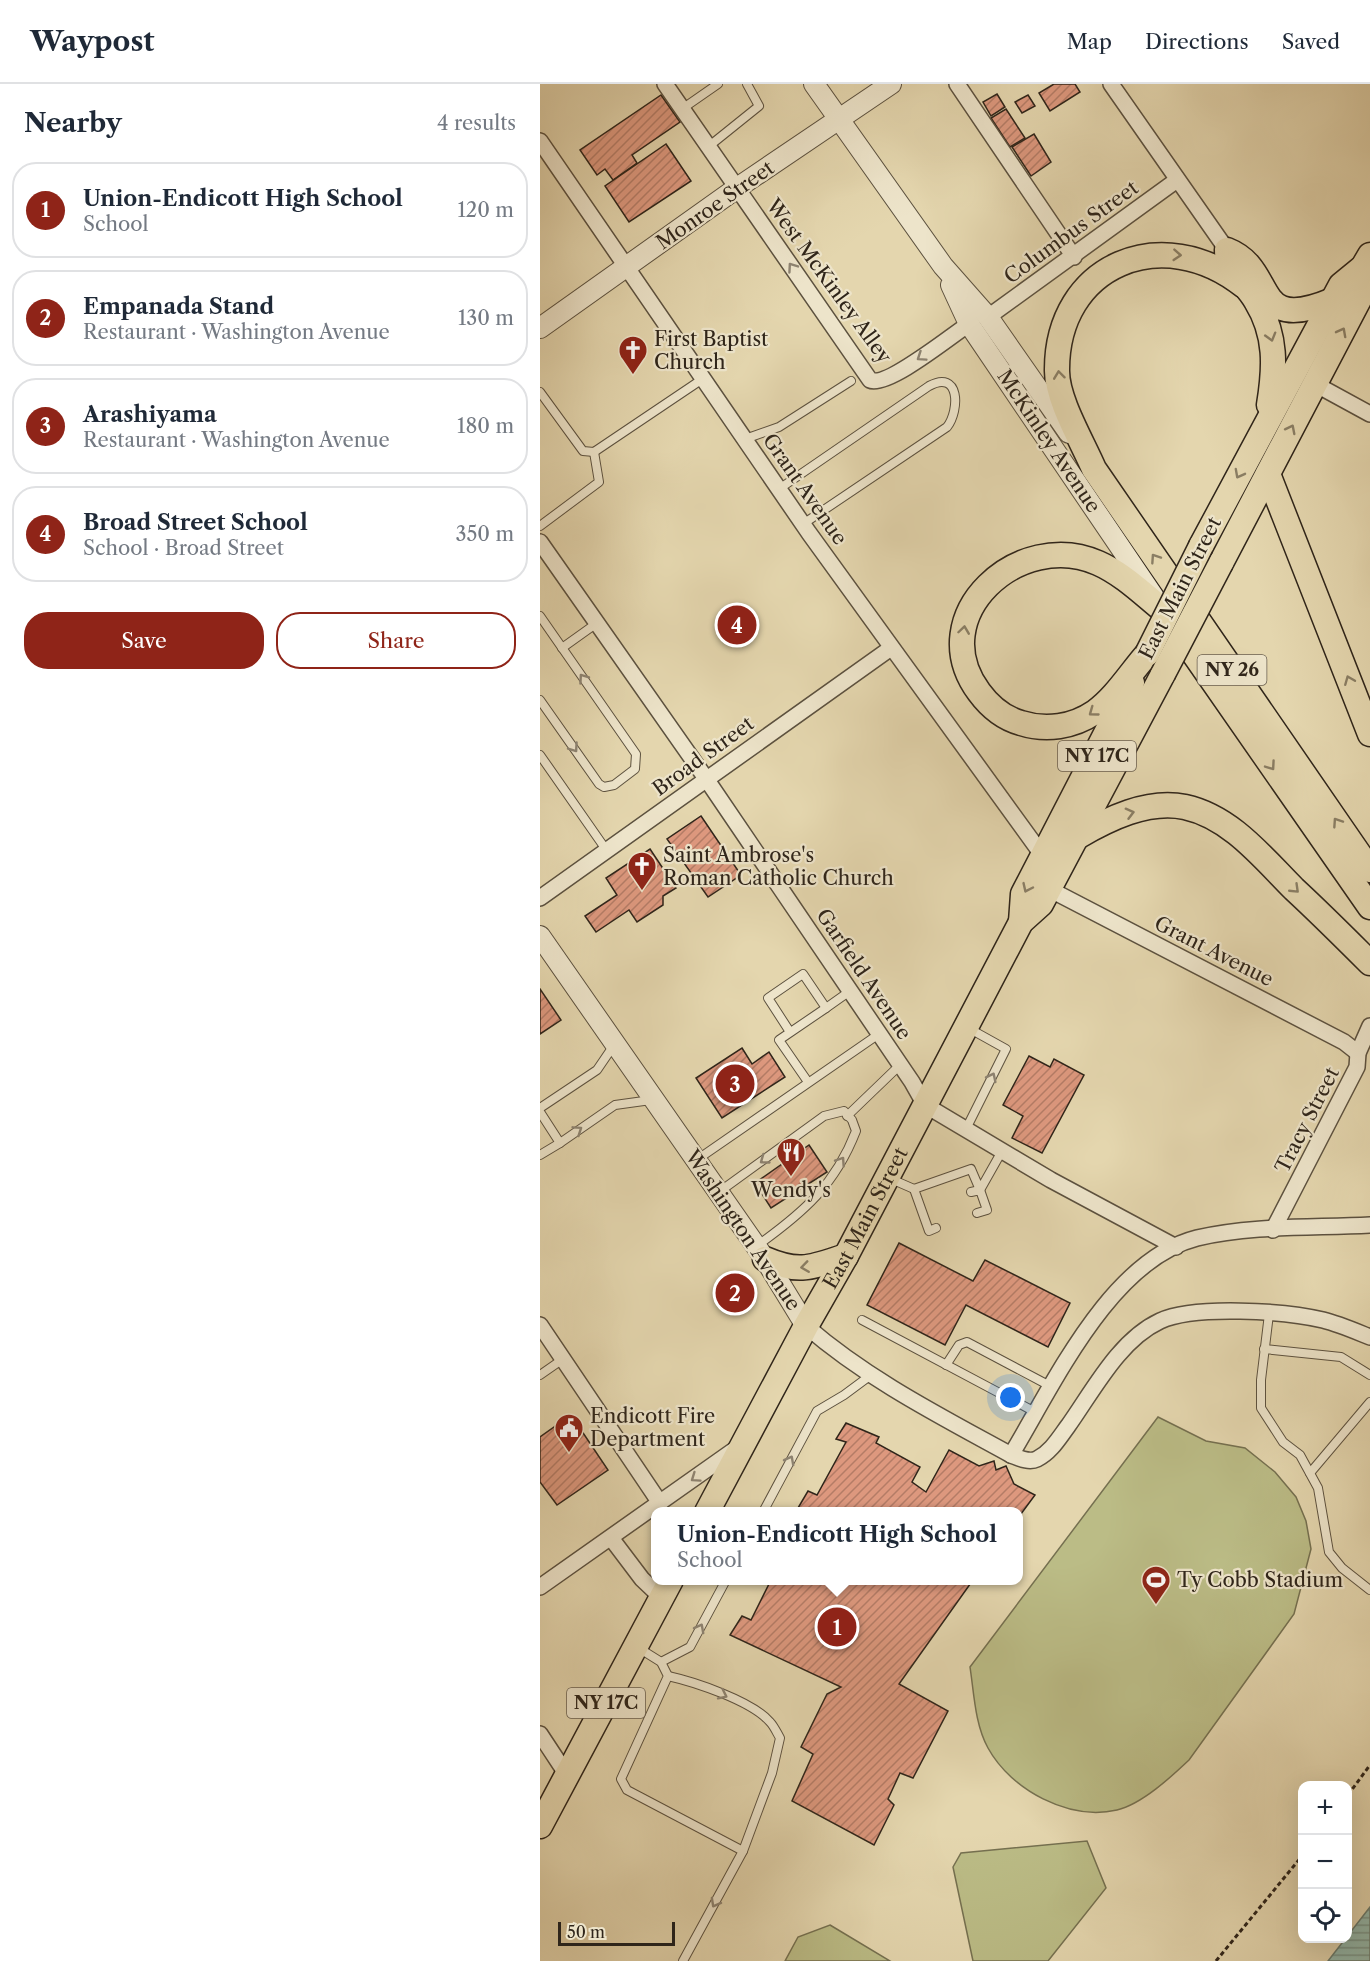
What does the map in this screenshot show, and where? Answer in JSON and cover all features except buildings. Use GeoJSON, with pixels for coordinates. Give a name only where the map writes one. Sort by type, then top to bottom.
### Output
{"type":"FeatureCollection","features":[{"type":"Feature","properties":{"kind":"main road"},"geometry":{"type":"LineString","coordinates":[[1244,286],[1227,262],[1227,250],[1240,255],[1276,307],[1290,311],[1309,310],[1333,300]]}},
{"type":"Feature","properties":{"kind":"main road","name":"NY 26"},"geometry":{"type":"LineString","coordinates":[[1266,423],[1275,367],[1274,351],[1271,333],[1256,301],[1244,286],[1210,264],[1186,255],[1162,254],[1135,259],[1113,267],[1093,280],[1076,300],[1064,322],[1057,374],[1062,397],[1094,469],[1370,870]]}},
{"type":"Feature","properties":{"kind":"main road","name":"East Main Street"},"geometry":{"type":"LineString","coordinates":[[1021,922],[1023,894],[1201,546],[1341,285],[1367,261]]}},
{"type":"Feature","properties":{"kind":"main road","name":"East Main Street"},"geometry":{"type":"LineString","coordinates":[[710,1507],[846,1256],[1021,922],[1041,904],[1077,837],[1363,292],[1367,261]]}},
{"type":"Feature","properties":{"kind":"main road"},"geometry":{"type":"LineString","coordinates":[[1268,474],[1370,734]]}},
{"type":"Feature","properties":{"kind":"main road"},"geometry":{"type":"LineString","coordinates":[[1147,654],[1097,710],[1083,719],[1048,728],[1012,721],[987,703],[968,672],[963,641],[965,621],[982,589],[1012,566],[1045,555],[1063,555],[1098,562],[1128,580],[1164,611],[1370,908]]}},
{"type":"Feature","properties":{"kind":"main road"},"geometry":{"type":"LineString","coordinates":[[1077,837],[1108,819],[1153,807],[1184,807],[1209,815],[1231,828],[1250,845],[1370,963]]}},
{"type":"Feature","properties":{"kind":"main road"},"geometry":{"type":"LineString","coordinates":[[761,1252],[787,1268],[807,1268],[846,1256]]}},
{"type":"Feature","properties":{"kind":"main road","name":"NY 17C"},"geometry":{"type":"LineString","coordinates":[[540,1826],[667,1589]]}},
{"type":"Feature","properties":{"kind":"street","name":"West McKinley Alley"},"geometry":{"type":"LineString","coordinates":[[665,84],[870,380],[881,381],[901,370],[969,324]]}},
{"type":"Feature","properties":{"kind":"street","name":"McKinley Avenue"},"geometry":{"type":"LineString","coordinates":[[814,84],[943,266],[988,317],[1094,469]]}},
{"type":"Feature","properties":{"kind":"street","name":"Monroe Street"},"geometry":{"type":"LineString","coordinates":[[540,328],[628,268],[737,188],[891,84]]}},
{"type":"Feature","properties":{"kind":"street"},"geometry":{"type":"LineString","coordinates":[[957,84],[1074,257]]}},
{"type":"Feature","properties":{"kind":"street"},"geometry":{"type":"LineString","coordinates":[[1112,84],[1227,250]]}},
{"type":"Feature","properties":{"kind":"street","name":"Grant Avenue"},"geometry":{"type":"LineString","coordinates":[[540,141],[803,524],[1043,856]]}},
{"type":"Feature","properties":{"kind":"street","name":"Columbus Street"},"geometry":{"type":"LineString","coordinates":[[988,317],[1074,257],[1177,180]]}},
{"type":"Feature","properties":{"kind":"street","name":"McKinley Avenue"},"geometry":{"type":"LineString","coordinates":[[943,266],[969,324],[1164,611]]}},
{"type":"Feature","properties":{"kind":"street"},"geometry":{"type":"LineString","coordinates":[[1315,384],[1370,414]]}},
{"type":"Feature","properties":{"kind":"street","name":"Garfield Avenue"},"geometry":{"type":"LineString","coordinates":[[540,542],[706,780],[925,1105],[1002,1151],[1176,1247]]}},
{"type":"Feature","properties":{"kind":"street","name":"Broad Street"},"geometry":{"type":"LineString","coordinates":[[540,898],[891,648]]}},
{"type":"Feature","properties":{"kind":"street","name":"Grant Avenue"},"geometry":{"type":"LineString","coordinates":[[1049,889],[1344,1042],[1358,1053]]}},
{"type":"Feature","properties":{"kind":"street","name":"Washington Avenue"},"geometry":{"type":"LineString","coordinates":[[540,936],[761,1252],[806,1326],[834,1350],[902,1395],[1011,1455]]}},
{"type":"Feature","properties":{"kind":"street","name":"Tracy Street"},"geometry":{"type":"LineString","coordinates":[[1273,1230],[1357,1067],[1358,1053],[1370,1026]]}},
{"type":"Feature","properties":{"kind":"street"},"geometry":{"type":"LineString","coordinates":[[1370,1225],[1233,1232],[1195,1239],[1152,1259],[1123,1285],[1087,1329],[1011,1455],[1027,1461],[1035,1460],[1051,1449],[1113,1363],[1137,1337],[1159,1321],[1182,1313],[1209,1310],[1322,1320],[1370,1337]]}},
{"type":"Feature","properties":{"kind":"street"},"geometry":{"type":"LineString","coordinates":[[540,1325],[660,1503]]}},
{"type":"Feature","properties":{"kind":"street"},"geometry":{"type":"LineString","coordinates":[[654,1507],[742,1444]]}},
{"type":"Feature","properties":{"kind":"street"},"geometry":{"type":"LineString","coordinates":[[540,1587],[651,1509]]}},
{"type":"Feature","properties":{"kind":"street"},"geometry":{"type":"LineString","coordinates":[[611,1538],[642,1579],[651,1583]]}},
{"type":"Feature","properties":{"kind":"street"},"geometry":{"type":"LineString","coordinates":[[540,1734],[567,1774]]}},
{"type":"Feature","properties":{"kind":"lane"},"geometry":{"type":"LineString","coordinates":[[682,109],[718,84]]}},
{"type":"Feature","properties":{"kind":"lane"},"geometry":{"type":"LineString","coordinates":[[708,147],[759,106],[747,84]]}},
{"type":"Feature","properties":{"kind":"lane"},"geometry":{"type":"LineString","coordinates":[[540,392],[583,451],[594,452],[704,378]]}},
{"type":"Feature","properties":{"kind":"lane"},"geometry":{"type":"LineString","coordinates":[[745,439],[779,427],[850,381]]}},
{"type":"Feature","properties":{"kind":"lane"},"geometry":{"type":"LineString","coordinates":[[779,489],[929,386],[939,381],[946,382],[953,388],[957,400],[953,419],[947,427],[803,524]]}},
{"type":"Feature","properties":{"kind":"lane"},"geometry":{"type":"LineString","coordinates":[[540,526],[599,482],[594,452]]}},
{"type":"Feature","properties":{"kind":"lane"},"geometry":{"type":"LineString","coordinates":[[540,616],[636,754],[635,769],[614,785],[604,787],[599,784],[540,700]]}},
{"type":"Feature","properties":{"kind":"lane"},"geometry":{"type":"LineString","coordinates":[[562,648],[597,623]]}},
{"type":"Feature","properties":{"kind":"lane"},"geometry":{"type":"LineString","coordinates":[[540,755],[607,851]]}},
{"type":"Feature","properties":{"kind":"lane"},"geometry":{"type":"LineString","coordinates":[[790,1032],[768,998],[803,974],[826,1008]]}},
{"type":"Feature","properties":{"kind":"lane"},"geometry":{"type":"LineString","coordinates":[[808,1082],[779,1040],[850,991]]}},
{"type":"Feature","properties":{"kind":"lane"},"geometry":{"type":"LineString","coordinates":[[966,1027],[1006,1049],[966,1129]]}},
{"type":"Feature","properties":{"kind":"lane"},"geometry":{"type":"LineString","coordinates":[[697,1160],[879,1034]]}},
{"type":"Feature","properties":{"kind":"lane"},"geometry":{"type":"LineString","coordinates":[[540,1108],[597,1070],[615,1044]]}},
{"type":"Feature","properties":{"kind":"lane"},"geometry":{"type":"LineString","coordinates":[[848,1116],[900,1065]]}},
{"type":"Feature","properties":{"kind":"lane"},"geometry":{"type":"LineString","coordinates":[[540,1155],[615,1105],[654,1100]]}},
{"type":"Feature","properties":{"kind":"lane"},"geometry":{"type":"LineString","coordinates":[[719,1192],[824,1116],[844,1111],[848,1116],[856,1131],[849,1150],[816,1198],[761,1252]]}},
{"type":"Feature","properties":{"kind":"lane"},"geometry":{"type":"LineString","coordinates":[[540,1112],[560,1143]]}},
{"type":"Feature","properties":{"kind":"lane"},"geometry":{"type":"LineString","coordinates":[[971,1192],[980,1190],[1002,1151]]}},
{"type":"Feature","properties":{"kind":"lane"},"geometry":{"type":"LineString","coordinates":[[914,1190],[971,1169],[987,1210],[977,1213]]}},
{"type":"Feature","properties":{"kind":"lane"},"geometry":{"type":"LineString","coordinates":[[888,1177],[914,1190],[925,1209],[929,1231],[936,1228]]}},
{"type":"Feature","properties":{"kind":"lane"},"geometry":{"type":"LineString","coordinates":[[1269,1314],[1264,1349],[1261,1408],[1283,1442],[1300,1455],[1318,1488],[1329,1552],[1342,1568],[1370,1590]]}},
{"type":"Feature","properties":{"kind":"lane"},"geometry":{"type":"LineString","coordinates":[[862,1320],[1037,1413]]}},
{"type":"Feature","properties":{"kind":"lane"},"geometry":{"type":"LineString","coordinates":[[946,1365],[959,1345],[967,1342],[1052,1387]]}},
{"type":"Feature","properties":{"kind":"lane"},"geometry":{"type":"LineString","coordinates":[[1264,1349],[1341,1357],[1370,1375]]}},
{"type":"Feature","properties":{"kind":"lane"},"geometry":{"type":"LineString","coordinates":[[540,1376],[563,1359]]}},
{"type":"Feature","properties":{"kind":"lane"},"geometry":{"type":"LineString","coordinates":[[766,1507],[817,1411],[871,1375]]}},
{"type":"Feature","properties":{"kind":"lane"},"geometry":{"type":"LineString","coordinates":[[1310,1473],[1370,1402]]}},
{"type":"Feature","properties":{"kind":"lane"},"geometry":{"type":"LineString","coordinates":[[661,1662],[690,1647],[724,1585]]}},
{"type":"Feature","properties":{"kind":"lane"},"geometry":{"type":"LineString","coordinates":[[636,1646],[661,1662],[668,1676]]}},
{"type":"Feature","properties":{"kind":"lane"},"geometry":{"type":"LineString","coordinates":[[668,1676],[697,1682],[760,1713],[771,1723],[780,1738],[772,1773],[743,1851],[683,1961]]}},
{"type":"Feature","properties":{"kind":"lane"},"geometry":{"type":"LineString","coordinates":[[668,1676],[621,1779],[627,1790],[743,1851]]}},
{"type":"Feature","properties":{"kind":"path"},"geometry":{"type":"LineString","coordinates":[[1352,1788],[1370,1765]]}},
{"type":"Feature","properties":{"kind":"path"},"geometry":{"type":"LineString","coordinates":[[1216,1961],[1298,1861]]}},
{"type":"Feature","properties":{"kind":"green space","name":"Ty Cobb Stadium"},"geometry":{"type":"Polygon","coordinates":[[[1158,1417],[1206,1441],[1245,1448],[1275,1472],[1296,1497],[1306,1521],[1311,1549],[1294,1614],[1189,1760],[1156,1789],[1127,1807],[1099,1812],[1080,1811],[1043,1799],[1011,1777],[998,1763],[988,1748],[980,1729],[970,1667],[1158,1417]]]}},
{"type":"Feature","properties":{"kind":"green space"},"geometry":{"type":"Polygon","coordinates":[[[1087,1841],[1106,1888],[1048,1961],[973,1961],[953,1867],[961,1853],[1087,1841]]]}},
{"type":"Feature","properties":{"kind":"green space"},"geometry":{"type":"Polygon","coordinates":[[[830,1925],[890,1961],[785,1961],[798,1937],[830,1925]]]}},
{"type":"Feature","properties":{"kind":"shaded area"},"geometry":{"type":"Polygon","coordinates":[[[1370,1907],[1370,1961],[1328,1961],[1342,1943],[1352,1943],[1352,1930],[1370,1907]]]}},
{"type":"Feature","properties":{"kind":"place","name":"First Baptist Church"},"geometry":{"type":"Point","coordinates":[633,376]}},
{"type":"Feature","properties":{"kind":"place","name":"Broad Street School"},"geometry":{"type":"Point","coordinates":[737,625]}},
{"type":"Feature","properties":{"kind":"place","name":"Saint Ambrose's Roman Catholic Church"},"geometry":{"type":"Point","coordinates":[642,892]}},
{"type":"Feature","properties":{"kind":"place","name":"Arashiyama"},"geometry":{"type":"Point","coordinates":[735,1084]}},
{"type":"Feature","properties":{"kind":"place","name":"Wendy's"},"geometry":{"type":"Point","coordinates":[791,1178]}},
{"type":"Feature","properties":{"kind":"place","name":"Empanada Stand"},"geometry":{"type":"Point","coordinates":[735,1293]}},
{"type":"Feature","properties":{"kind":"place","name":"Endicott Fire Department"},"geometry":{"type":"Point","coordinates":[569,1454]}},
{"type":"Feature","properties":{"kind":"place","name":"Ty Cobb Stadium"},"geometry":{"type":"Point","coordinates":[1156,1606]}},
{"type":"Feature","properties":{"kind":"place","name":"Union-Endicott High School"},"geometry":{"type":"Point","coordinates":[837,1627]}}]}
